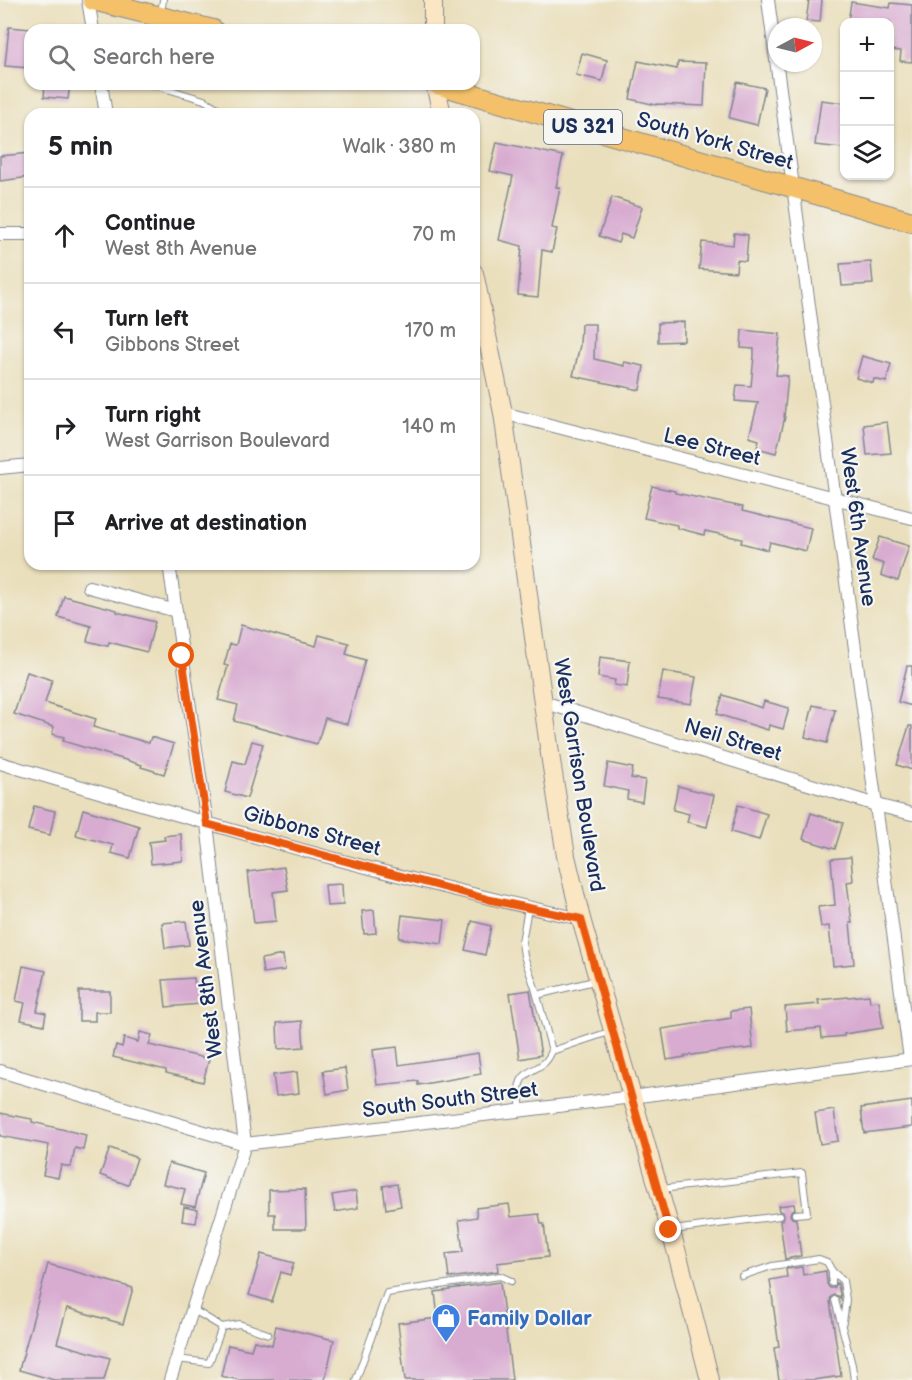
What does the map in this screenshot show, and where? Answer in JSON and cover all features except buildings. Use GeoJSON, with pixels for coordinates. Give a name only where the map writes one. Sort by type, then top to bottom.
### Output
{"type":"FeatureCollection","features":[{"type":"Feature","properties":{"kind":"main road"},"geometry":{"type":"LineString","coordinates":[[91,0],[162,8],[199,24]]}},
{"type":"Feature","properties":{"kind":"main road"},"geometry":{"type":"LineString","coordinates":[[432,0],[434,24]]}},
{"type":"Feature","properties":{"kind":"main road"},"geometry":{"type":"LineString","coordinates":[[437,90],[440,108]]}},
{"type":"Feature","properties":{"kind":"main road","name":"South York Street"},"geometry":{"type":"LineString","coordinates":[[456,90],[912,222]]}},
{"type":"Feature","properties":{"kind":"main road","name":"West Garrison Boulevard"},"geometry":{"type":"LineString","coordinates":[[480,302],[503,413],[560,824],[581,919],[691,1305],[710,1380]]}},
{"type":"Feature","properties":{"kind":"street"},"geometry":{"type":"LineString","coordinates":[[91,0],[93,24]]}},
{"type":"Feature","properties":{"kind":"street","name":"West 6th Avenue"},"geometry":{"type":"LineString","coordinates":[[768,0],[911,1059]]}},
{"type":"Feature","properties":{"kind":"street"},"geometry":{"type":"LineString","coordinates":[[103,90],[105,108]]}},
{"type":"Feature","properties":{"kind":"street"},"geometry":{"type":"LineString","coordinates":[[0,234],[24,234]]}},
{"type":"Feature","properties":{"kind":"street","name":"Lee Street"},"geometry":{"type":"LineString","coordinates":[[503,413],[912,518]]}},
{"type":"Feature","properties":{"kind":"street"},"geometry":{"type":"LineString","coordinates":[[0,468],[24,466]]}},
{"type":"Feature","properties":{"kind":"street","name":"West 8th Avenue"},"geometry":{"type":"LineString","coordinates":[[170,570],[207,824],[245,1144],[170,1380]]}},
{"type":"Feature","properties":{"kind":"street"},"geometry":{"type":"LineString","coordinates":[[89,587],[176,611]]}},
{"type":"Feature","properties":{"kind":"street","name":"Neil Street"},"geometry":{"type":"LineString","coordinates":[[543,702],[876,805],[912,814]]}},
{"type":"Feature","properties":{"kind":"street","name":"Gibbons Street"},"geometry":{"type":"LineString","coordinates":[[0,763],[207,824],[491,900],[581,919]]}},
{"type":"Feature","properties":{"kind":"street","name":"South South Street"},"geometry":{"type":"LineString","coordinates":[[0,1071],[245,1144],[632,1097],[911,1059]]}},
{"type":"Feature","properties":{"kind":"lane"},"geometry":{"type":"LineString","coordinates":[[171,90],[204,100],[218,108]]}},
{"type":"Feature","properties":{"kind":"lane"},"geometry":{"type":"LineString","coordinates":[[521,1111],[519,1093],[521,1080],[544,1063],[552,1050],[524,956],[522,942],[528,908]]}},
{"type":"Feature","properties":{"kind":"lane"},"geometry":{"type":"LineString","coordinates":[[537,995],[598,980]]}},
{"type":"Feature","properties":{"kind":"lane"},"geometry":{"type":"LineString","coordinates":[[552,1050],[613,1031]]}},
{"type":"Feature","properties":{"kind":"lane"},"geometry":{"type":"LineString","coordinates":[[658,1190],[802,1173],[807,1213],[795,1214]]}},
{"type":"Feature","properties":{"kind":"lane"},"geometry":{"type":"LineString","coordinates":[[669,1230],[779,1216]]}},
{"type":"Feature","properties":{"kind":"lane"},"geometry":{"type":"LineString","coordinates":[[742,1276],[772,1266],[819,1259],[827,1262],[832,1271],[843,1281],[846,1300],[842,1326]]}},
{"type":"Feature","properties":{"kind":"lane"},"geometry":{"type":"LineString","coordinates":[[832,1271],[832,1282]]}},
{"type":"Feature","properties":{"kind":"lane"},"geometry":{"type":"LineString","coordinates":[[356,1380],[387,1293],[500,1276],[511,1281]]}},
{"type":"Feature","properties":{"kind":"lane"},"geometry":{"type":"LineString","coordinates":[[835,1300],[854,1380]]}},
{"type":"Feature","properties":{"kind":"lane"},"geometry":{"type":"LineString","coordinates":[[192,1309],[222,1327],[239,1324],[268,1334]]}},
{"type":"Feature","properties":{"kind":"lane"},"geometry":{"type":"LineString","coordinates":[[176,1359],[209,1363],[222,1327]]}},
{"type":"Feature","properties":{"kind":"place","name":"Family Dollar"},"geometry":{"type":"Point","coordinates":[446,1344]}},
{"type":"Feature","properties":{"kind":"route"},"geometry":{"type":"LineString","coordinates":[[182,656],[207,824],[491,900],[581,919],[669,1230]]}}]}
